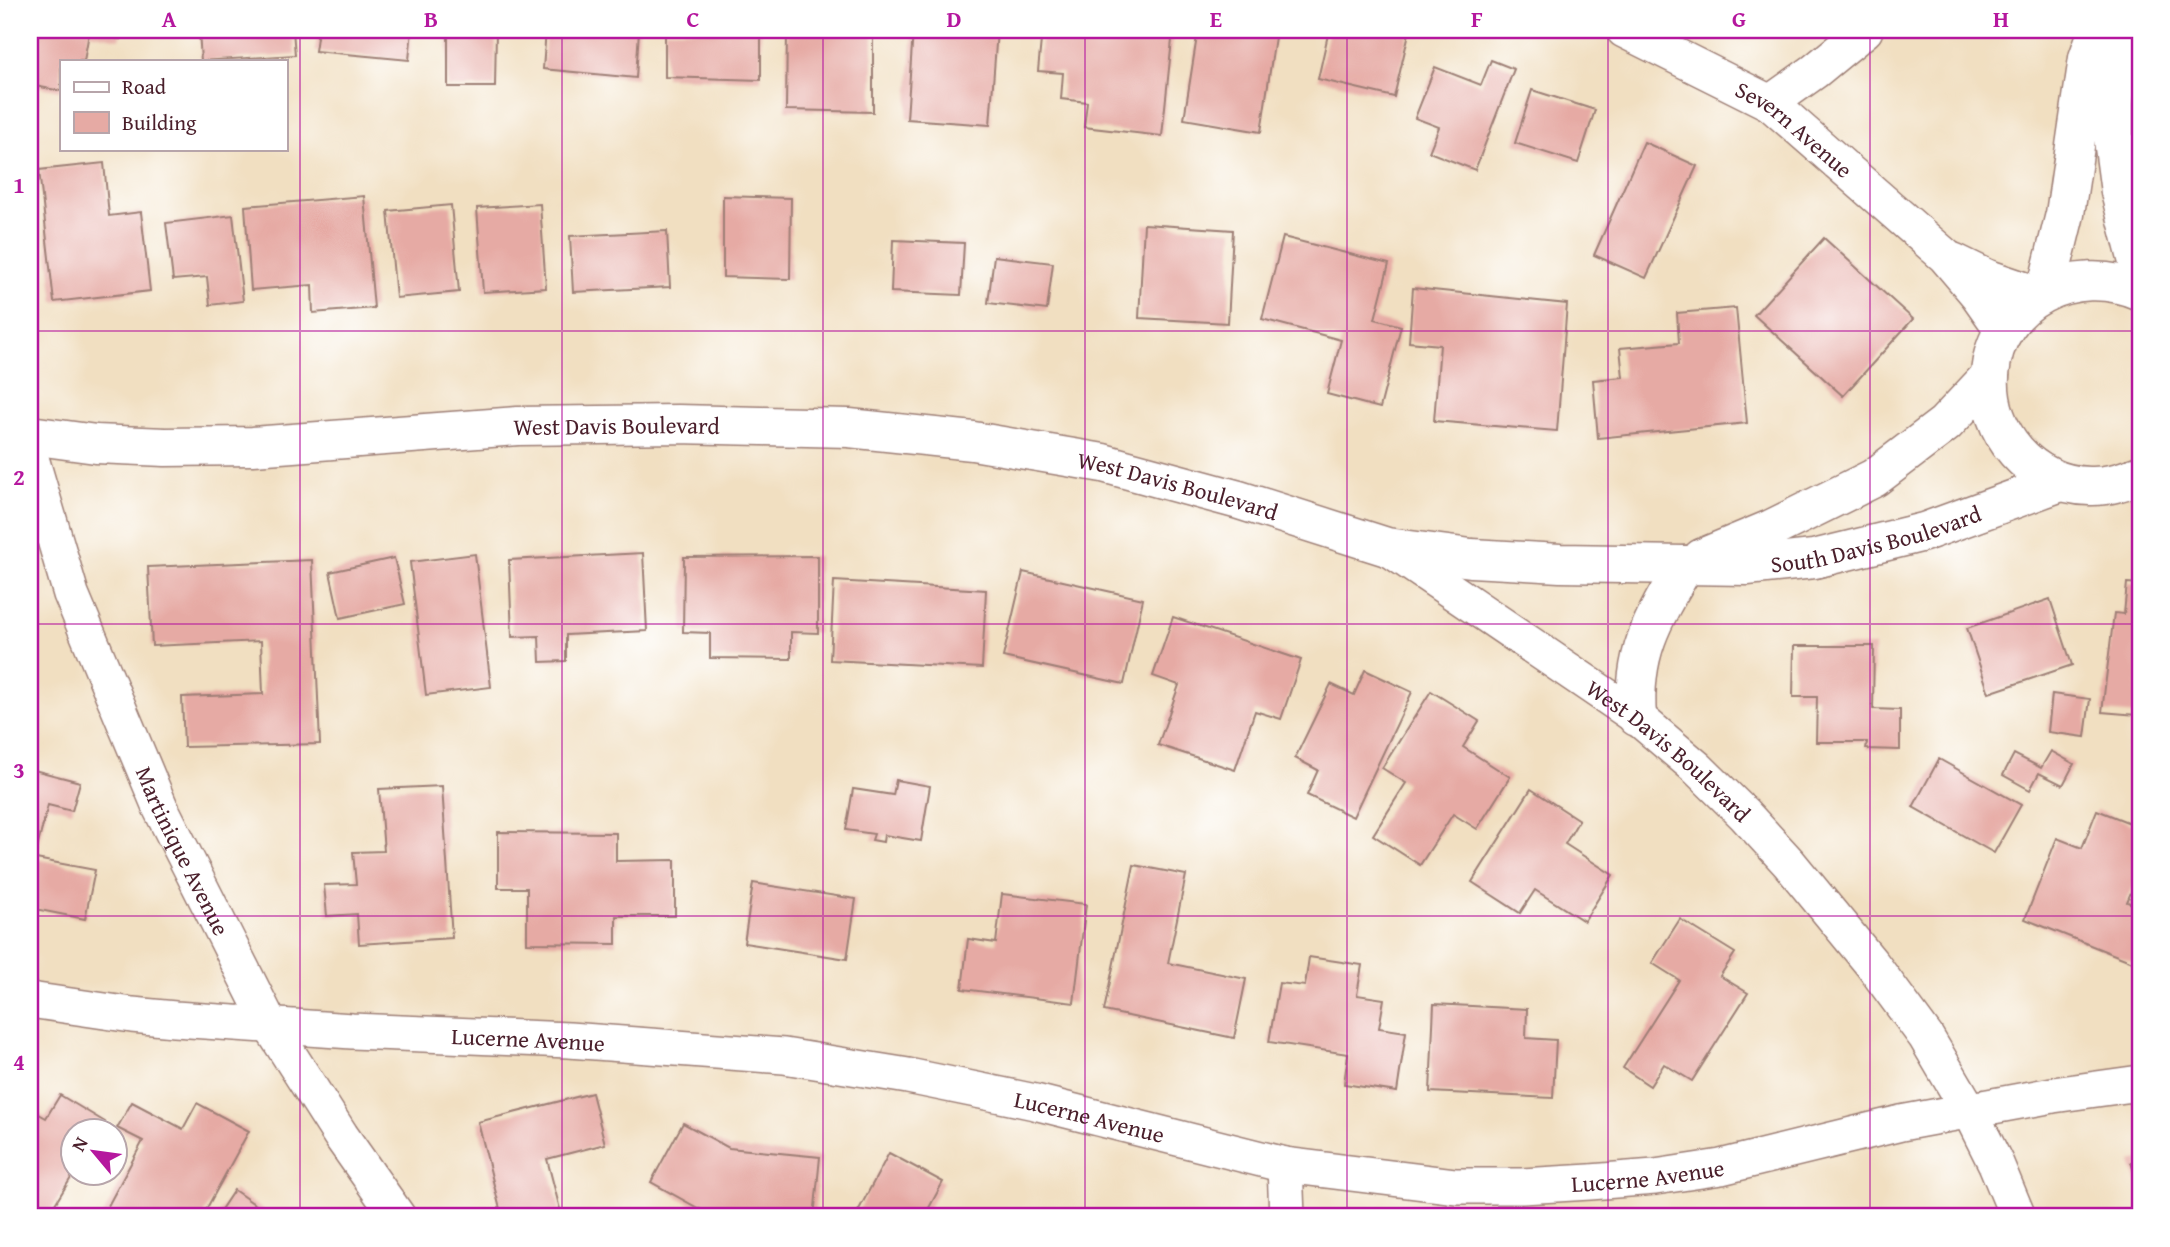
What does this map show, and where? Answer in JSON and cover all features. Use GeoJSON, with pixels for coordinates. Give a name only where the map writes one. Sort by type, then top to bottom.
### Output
{"type":"FeatureCollection","features":[{"type":"Feature","properties":{"kind":"street","name":"Severn Avenue"},"geometry":{"type":"LineString","coordinates":[[1624,30],[1770,103],[1945,256],[1978,295],[2004,332]]}},
{"type":"Feature","properties":{"kind":"street"},"geometry":{"type":"LineString","coordinates":[[1770,103],[1865,30]]}},
{"type":"Feature","properties":{"kind":"street"},"geometry":{"type":"LineString","coordinates":[[2043,293],[2065,214],[2088,58],[2098,30]]}},
{"type":"Feature","properties":{"kind":"street"},"geometry":{"type":"LineString","coordinates":[[2118,30],[2121,45],[2114,103],[2114,147],[2120,192],[2140,270]]}},
{"type":"Feature","properties":{"kind":"street","name":"Severn Avenue"},"geometry":{"type":"LineString","coordinates":[[1945,256],[1987,277],[2043,293]]}},
{"type":"Feature","properties":{"kind":"street"},"geometry":{"type":"LineString","coordinates":[[2140,291],[2107,281],[2087,280],[2066,284],[2043,293],[2020,311],[2004,332],[1994,353],[1990,376],[1994,411],[2007,442],[2031,466],[2061,482],[2088,486],[2116,484],[2140,475]]}},
{"type":"Feature","properties":{"kind":"street","name":"South Davis Boulevard"},"geometry":{"type":"LineString","coordinates":[[1685,565],[1769,530],[1874,478],[1945,424],[1990,376]]}},
{"type":"Feature","properties":{"kind":"street","name":"West Davis Boulevard"},"geometry":{"type":"LineString","coordinates":[[30,435],[96,444],[165,447],[253,446],[518,426],[678,424],[849,428],[974,441],[1103,463],[1239,500],[1387,547],[1637,717],[1698,768],[1744,814],[1789,863],[1872,964],[1926,1037],[1969,1110],[2018,1217]]}},
{"type":"Feature","properties":{"kind":"street","name":"Martinique Avenue"},"geometry":{"type":"LineString","coordinates":[[30,455],[71,594],[160,807],[270,1025],[341,1136],[398,1217]]}},
{"type":"Feature","properties":{"kind":"street","name":"South Davis Boulevard"},"geometry":{"type":"LineString","coordinates":[[1387,547],[1497,559],[1747,566],[1814,559],[1924,532],[2061,482]]}},
{"type":"Feature","properties":{"kind":"street"},"geometry":{"type":"LineString","coordinates":[[1637,717],[1637,668],[1643,644],[1652,622],[1685,565]]}},
{"type":"Feature","properties":{"kind":"street","name":"Lucerne Avenue"},"geometry":{"type":"LineString","coordinates":[[30,1000],[132,1015],[352,1031],[569,1041],[784,1056],[908,1076],[1035,1102],[1285,1165],[1457,1186],[1590,1182],[1654,1177],[1721,1167],[1901,1123],[2053,1095],[2140,1083]]}},
{"type":"Feature","properties":{"kind":"street"},"geometry":{"type":"LineString","coordinates":[[1285,1165],[1287,1217]]}},
{"type":"Feature","properties":{"kind":"building"},"geometry":{"type":"Polygon","coordinates":[[[30,30],[121,30],[120,39],[89,33],[84,60],[60,60],[60,91],[30,85],[30,30]]]}},
{"type":"Feature","properties":{"kind":"building"},"geometry":{"type":"Polygon","coordinates":[[[199,30],[293,30],[295,55],[201,60],[199,30]]]}},
{"type":"Feature","properties":{"kind":"building"},"geometry":{"type":"Polygon","coordinates":[[[318,30],[412,30],[409,60],[315,51],[318,30]]]}},
{"type":"Feature","properties":{"kind":"building"},"geometry":{"type":"Polygon","coordinates":[[[448,30],[496,30],[495,87],[448,87],[448,30]]]}},
{"type":"Feature","properties":{"kind":"building"},"geometry":{"type":"Polygon","coordinates":[[[546,30],[639,30],[636,78],[543,69],[546,30]]]}},
{"type":"Feature","properties":{"kind":"building"},"geometry":{"type":"Polygon","coordinates":[[[665,30],[761,30],[761,80],[665,77],[665,30]]]}},
{"type":"Feature","properties":{"kind":"building"},"geometry":{"type":"Polygon","coordinates":[[[787,30],[873,31],[873,112],[786,110],[787,30]]]}},
{"type":"Feature","properties":{"kind":"building"},"geometry":{"type":"Polygon","coordinates":[[[913,30],[997,30],[990,125],[907,119],[913,30]]]}},
{"type":"Feature","properties":{"kind":"building"},"geometry":{"type":"Polygon","coordinates":[[[1042,30],[1173,30],[1162,136],[1084,127],[1087,102],[1061,99],[1063,73],[1038,71],[1042,30]]]}},
{"type":"Feature","properties":{"kind":"building"},"geometry":{"type":"Polygon","coordinates":[[[1198,30],[1276,30],[1261,132],[1184,119],[1198,30]]]}},
{"type":"Feature","properties":{"kind":"building"},"geometry":{"type":"Polygon","coordinates":[[[1329,30],[1396,30],[1409,33],[1394,97],[1318,79],[1329,30]]]}},
{"type":"Feature","properties":{"kind":"building"},"geometry":{"type":"Polygon","coordinates":[[[1491,60],[1514,69],[1475,170],[1429,152],[1439,127],[1415,118],[1435,67],[1481,85],[1491,60]]]}},
{"type":"Feature","properties":{"kind":"building"},"geometry":{"type":"Polygon","coordinates":[[[1532,90],[1595,110],[1578,163],[1515,143],[1532,90]]]}},
{"type":"Feature","properties":{"kind":"building"},"geometry":{"type":"Polygon","coordinates":[[[1644,142],[1697,166],[1646,278],[1594,255],[1644,142]]]}},
{"type":"Feature","properties":{"kind":"building"},"geometry":{"type":"Polygon","coordinates":[[[104,163],[109,216],[141,212],[150,291],[54,302],[39,170],[104,163]]]}},
{"type":"Feature","properties":{"kind":"building"},"geometry":{"type":"Polygon","coordinates":[[[364,196],[374,308],[313,313],[312,285],[251,290],[245,206],[364,196]]]}},
{"type":"Feature","properties":{"kind":"building"},"geometry":{"type":"Polygon","coordinates":[[[723,196],[791,198],[790,279],[723,277],[723,196]]]}},
{"type":"Feature","properties":{"kind":"building"},"geometry":{"type":"Polygon","coordinates":[[[540,204],[546,288],[483,292],[477,208],[540,204]]]}},
{"type":"Feature","properties":{"kind":"building"},"geometry":{"type":"Polygon","coordinates":[[[451,205],[459,292],[396,298],[388,211],[451,205]]]}},
{"type":"Feature","properties":{"kind":"building"},"geometry":{"type":"Polygon","coordinates":[[[233,215],[243,301],[210,305],[207,277],[173,280],[166,223],[233,215]]]}},
{"type":"Feature","properties":{"kind":"building"},"geometry":{"type":"Polygon","coordinates":[[[1144,224],[1233,230],[1228,323],[1139,318],[1144,224]]]}},
{"type":"Feature","properties":{"kind":"building"},"geometry":{"type":"Polygon","coordinates":[[[667,231],[670,287],[573,292],[570,236],[667,231]]]}},
{"type":"Feature","properties":{"kind":"building"},"geometry":{"type":"Polygon","coordinates":[[[1283,237],[1389,264],[1375,319],[1401,326],[1380,408],[1327,394],[1341,340],[1262,319],[1283,237]]]}},
{"type":"Feature","properties":{"kind":"building"},"geometry":{"type":"Polygon","coordinates":[[[1824,238],[1913,319],[1843,396],[1754,315],[1824,238]]]}},
{"type":"Feature","properties":{"kind":"building"},"geometry":{"type":"Polygon","coordinates":[[[893,240],[964,243],[961,295],[891,292],[893,240]]]}},
{"type":"Feature","properties":{"kind":"building"},"geometry":{"type":"Polygon","coordinates":[[[994,256],[1053,263],[1047,310],[988,303],[994,256]]]}},
{"type":"Feature","properties":{"kind":"building"},"geometry":{"type":"Polygon","coordinates":[[[1413,288],[1567,304],[1557,431],[1434,421],[1440,345],[1409,342],[1413,288]]]}},
{"type":"Feature","properties":{"kind":"building"},"geometry":{"type":"Polygon","coordinates":[[[1736,308],[1747,423],[1598,438],[1593,380],[1623,377],[1620,348],[1679,343],[1677,313],[1736,308]]]}},
{"type":"Feature","properties":{"kind":"building"},"geometry":{"type":"Polygon","coordinates":[[[643,553],[647,631],[566,635],[566,661],[540,662],[539,636],[512,637],[509,560],[643,553]]]}},
{"type":"Feature","properties":{"kind":"building"},"geometry":{"type":"Polygon","coordinates":[[[475,554],[491,687],[426,695],[410,562],[475,554]]]}},
{"type":"Feature","properties":{"kind":"building"},"geometry":{"type":"Polygon","coordinates":[[[818,556],[818,633],[791,632],[791,659],[710,658],[710,633],[683,632],[684,557],[818,556]]]}},
{"type":"Feature","properties":{"kind":"building"},"geometry":{"type":"Polygon","coordinates":[[[394,558],[405,604],[340,618],[330,572],[394,558]]]}},
{"type":"Feature","properties":{"kind":"building"},"geometry":{"type":"Polygon","coordinates":[[[312,560],[320,744],[184,747],[182,697],[263,694],[261,641],[152,646],[148,567],[312,560]]]}},
{"type":"Feature","properties":{"kind":"building"},"geometry":{"type":"Polygon","coordinates":[[[1023,572],[1143,599],[1124,684],[1003,657],[1023,572]]]}},
{"type":"Feature","properties":{"kind":"building"},"geometry":{"type":"Polygon","coordinates":[[[834,581],[986,590],[982,668],[830,660],[834,581]]]}},
{"type":"Feature","properties":{"kind":"building"},"geometry":{"type":"Polygon","coordinates":[[[2127,583],[2140,584],[2140,691],[2137,715],[2102,712],[2114,613],[2124,614],[2127,583]]]}},
{"type":"Feature","properties":{"kind":"building"},"geometry":{"type":"Polygon","coordinates":[[[2050,599],[2072,665],[1989,693],[1967,628],[2050,599]]]}},
{"type":"Feature","properties":{"kind":"building"},"geometry":{"type":"Polygon","coordinates":[[[1173,617],[1301,660],[1281,719],[1255,711],[1235,770],[1158,745],[1179,685],[1153,676],[1173,617]]]}},
{"type":"Feature","properties":{"kind":"building"},"geometry":{"type":"Polygon","coordinates":[[[1794,646],[1874,646],[1873,709],[1900,710],[1900,750],[1866,749],[1867,742],[1816,742],[1817,697],[1793,697],[1794,646]]]}},
{"type":"Feature","properties":{"kind":"building"},"geometry":{"type":"Polygon","coordinates":[[[1365,670],[1412,692],[1353,817],[1307,795],[1318,770],[1295,758],[1331,684],[1354,695],[1365,670]]]}},
{"type":"Feature","properties":{"kind":"building"},"geometry":{"type":"Polygon","coordinates":[[[1431,691],[1479,721],[1463,747],[1510,777],[1477,829],[1453,814],[1420,865],[1373,835],[1406,783],[1382,768],[1431,691]]]}},
{"type":"Feature","properties":{"kind":"building"},"geometry":{"type":"Polygon","coordinates":[[[2052,694],[2090,699],[2085,737],[2048,732],[2052,694]]]}},
{"type":"Feature","properties":{"kind":"building"},"geometry":{"type":"Polygon","coordinates":[[[2051,751],[2074,764],[2063,785],[2039,773],[2030,790],[2003,775],[2014,754],[2041,768],[2051,751]]]}},
{"type":"Feature","properties":{"kind":"building"},"geometry":{"type":"Polygon","coordinates":[[[1939,759],[2021,805],[1994,853],[1913,807],[1939,759]]]}},
{"type":"Feature","properties":{"kind":"building"},"geometry":{"type":"Polygon","coordinates":[[[30,769],[80,782],[72,811],[48,805],[33,864],[30,863],[30,769]]]}},
{"type":"Feature","properties":{"kind":"building"},"geometry":{"type":"Polygon","coordinates":[[[896,780],[930,786],[921,841],[884,835],[883,842],[872,840],[874,834],[846,830],[853,789],[893,795],[896,780]]]}},
{"type":"Feature","properties":{"kind":"building"},"geometry":{"type":"Polygon","coordinates":[[[442,786],[452,938],[359,944],[357,914],[327,916],[324,885],[356,884],[353,852],[384,851],[379,789],[442,786]]]}},
{"type":"Feature","properties":{"kind":"building"},"geometry":{"type":"Polygon","coordinates":[[[1531,789],[1579,820],[1565,844],[1613,875],[1584,921],[1535,890],[1520,913],[1472,882],[1531,789]]]}},
{"type":"Feature","properties":{"kind":"building"},"geometry":{"type":"Polygon","coordinates":[[[2097,810],[2140,827],[2140,870],[2127,902],[2140,907],[2140,965],[2025,919],[2057,838],[2082,848],[2097,810]]]}},
{"type":"Feature","properties":{"kind":"building"},"geometry":{"type":"Polygon","coordinates":[[[498,832],[616,833],[616,861],[675,860],[675,916],[616,916],[616,944],[527,943],[527,888],[498,888],[498,832]]]}},
{"type":"Feature","properties":{"kind":"building"},"geometry":{"type":"Polygon","coordinates":[[[36,859],[95,870],[85,919],[30,908],[36,859]]]}},
{"type":"Feature","properties":{"kind":"building"},"geometry":{"type":"Polygon","coordinates":[[[1134,865],[1186,875],[1168,963],[1246,979],[1234,1038],[1104,1011],[1134,865]]]}},
{"type":"Feature","properties":{"kind":"building"},"geometry":{"type":"Polygon","coordinates":[[[753,883],[856,899],[847,959],[744,943],[753,883]]]}},
{"type":"Feature","properties":{"kind":"building"},"geometry":{"type":"Polygon","coordinates":[[[1002,894],[1086,904],[1074,1003],[962,989],[968,939],[996,943],[1002,894]]]}},
{"type":"Feature","properties":{"kind":"building"},"geometry":{"type":"Polygon","coordinates":[[[1680,919],[1735,953],[1720,976],[1748,993],[1692,1081],[1664,1064],[1650,1086],[1623,1068],[1679,980],[1652,963],[1680,919]]]}},
{"type":"Feature","properties":{"kind":"building"},"geometry":{"type":"Polygon","coordinates":[[[1309,957],[1362,965],[1357,995],[1384,999],[1379,1028],[1406,1032],[1397,1092],[1344,1084],[1348,1054],[1269,1042],[1279,983],[1305,986],[1309,957]]]}},
{"type":"Feature","properties":{"kind":"building"},"geometry":{"type":"Polygon","coordinates":[[[1434,1004],[1527,1009],[1526,1038],[1556,1040],[1553,1098],[1430,1092],[1434,1004]]]}},
{"type":"Feature","properties":{"kind":"building"},"geometry":{"type":"Polygon","coordinates":[[[592,1093],[605,1144],[547,1159],[562,1217],[502,1217],[478,1122],[592,1093]]]}},
{"type":"Feature","properties":{"kind":"building"},"geometry":{"type":"Polygon","coordinates":[[[60,1095],[98,1118],[60,1118],[60,1188],[65,1188],[47,1217],[30,1217],[30,1109],[46,1118],[60,1095]]]}},
{"type":"Feature","properties":{"kind":"building"},"geometry":{"type":"Polygon","coordinates":[[[132,1102],[183,1129],[197,1103],[249,1131],[202,1217],[102,1217],[118,1188],[130,1188],[130,1165],[143,1141],[130,1134],[130,1118],[123,1118],[132,1102]]]}},
{"type":"Feature","properties":{"kind":"building"},"geometry":{"type":"Polygon","coordinates":[[[683,1123],[729,1148],[820,1157],[814,1217],[714,1217],[651,1182],[683,1123]]]}},
{"type":"Feature","properties":{"kind":"building"},"geometry":{"type":"Polygon","coordinates":[[[889,1153],[943,1182],[924,1217],[855,1217],[889,1153]]]}},
{"type":"Feature","properties":{"kind":"building"},"geometry":{"type":"Polygon","coordinates":[[[2140,1160],[2140,1191],[2131,1162],[2140,1160]]]}},
{"type":"Feature","properties":{"kind":"building"},"geometry":{"type":"Polygon","coordinates":[[[234,1190],[273,1217],[216,1217],[234,1190]]]}}]}
